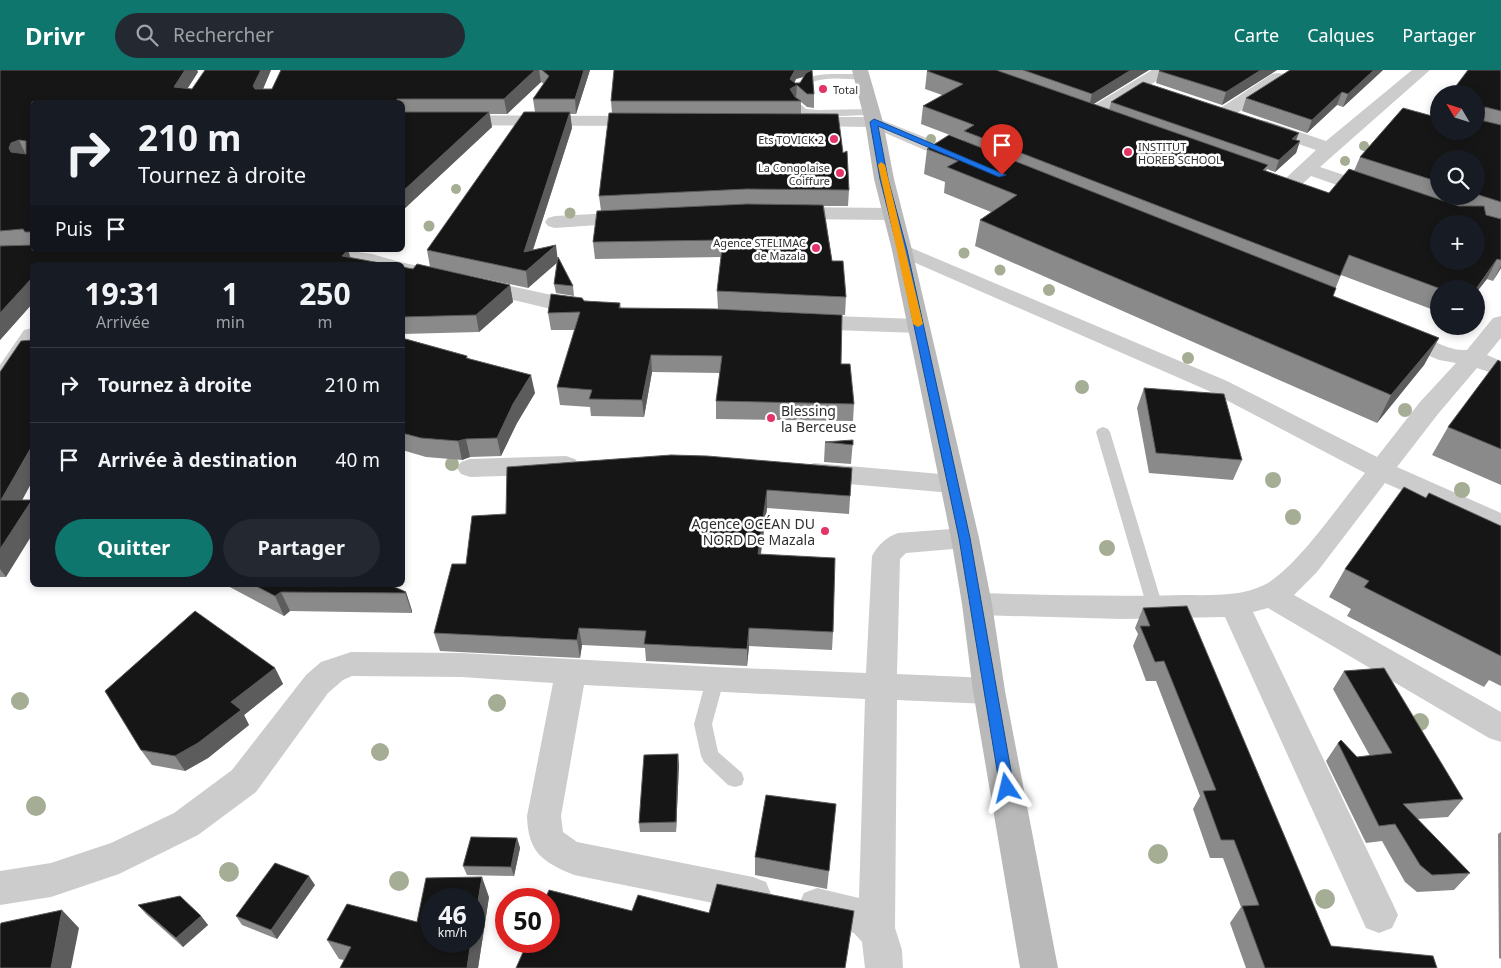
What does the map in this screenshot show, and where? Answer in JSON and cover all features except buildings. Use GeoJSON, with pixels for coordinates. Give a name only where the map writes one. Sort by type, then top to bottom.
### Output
{"type":"FeatureCollection","features":[{"type":"Feature","properties":{"kind":"main road"},"geometry":{"type":"LineString","coordinates":[[861,73],[965,538],[977,604],[989,691],[1039,968]]}},
{"type":"Feature","properties":{"kind":"street"},"geometry":{"type":"LineString","coordinates":[[1092,114],[1163,70]]}},
{"type":"Feature","properties":{"kind":"street"},"geometry":{"type":"LineString","coordinates":[[1243,169],[1289,186],[1330,148],[1422,70]]}},
{"type":"Feature","properties":{"kind":"street"},"geometry":{"type":"LineString","coordinates":[[1225,113],[1288,72]]}},
{"type":"Feature","properties":{"kind":"street"},"geometry":{"type":"LineString","coordinates":[[1138,85],[1162,93]]}},
{"type":"Feature","properties":{"kind":"street"},"geometry":{"type":"LineString","coordinates":[[1383,105],[1402,110]]}},
{"type":"Feature","properties":{"kind":"street"},"geometry":{"type":"LineString","coordinates":[[1206,107],[1330,148]]}},
{"type":"Feature","properties":{"kind":"street"},"geometry":{"type":"LineString","coordinates":[[1074,108],[1109,120]]}},
{"type":"Feature","properties":{"kind":"street"},"geometry":{"type":"LineString","coordinates":[[787,122],[872,117],[984,168]]}},
{"type":"Feature","properties":{"kind":"street"},"geometry":{"type":"LineString","coordinates":[[405,120],[661,121]]}},
{"type":"Feature","properties":{"kind":"street"},"geometry":{"type":"LineString","coordinates":[[1309,169],[1397,199]]}},
{"type":"Feature","properties":{"kind":"street"},"geometry":{"type":"LineString","coordinates":[[766,213],[892,214]]}},
{"type":"Feature","properties":{"kind":"street"},"geometry":{"type":"LineString","coordinates":[[555,222],[654,217]]}},
{"type":"Feature","properties":{"kind":"street"},"geometry":{"type":"LineString","coordinates":[[902,250],[1218,386],[1381,470],[1501,524]]}},
{"type":"Feature","properties":{"kind":"street"},"geometry":{"type":"LineString","coordinates":[[307,252],[380,262]]}},
{"type":"Feature","properties":{"kind":"street"},"geometry":{"type":"LineString","coordinates":[[405,269],[548,301],[605,309]]}},
{"type":"Feature","properties":{"kind":"street"},"geometry":{"type":"LineString","coordinates":[[783,321],[918,326]]}},
{"type":"Feature","properties":{"kind":"street"},"geometry":{"type":"LineString","coordinates":[[977,604],[1155,607],[1234,604],[1270,596],[1293,579],[1307,565],[1429,408],[1501,323]]}},
{"type":"Feature","properties":{"kind":"street"},"geometry":{"type":"LineString","coordinates":[[1385,329],[1447,355],[1473,358],[1501,369]]}},
{"type":"Feature","properties":{"kind":"street"},"geometry":{"type":"LineString","coordinates":[[0,348],[30,342]]}},
{"type":"Feature","properties":{"kind":"street"},"geometry":{"type":"LineString","coordinates":[[0,383],[30,342]]}},
{"type":"Feature","properties":{"kind":"street"},"geometry":{"type":"LineString","coordinates":[[470,468],[586,464]]}},
{"type":"Feature","properties":{"kind":"street"},"geometry":{"type":"LineString","coordinates":[[786,470],[952,484]]}},
{"type":"Feature","properties":{"kind":"street"},"geometry":{"type":"LineString","coordinates":[[884,968],[885,956],[877,927],[881,687],[886,556],[898,543],[965,538]]}},
{"type":"Feature","properties":{"kind":"street"},"geometry":{"type":"LineString","coordinates":[[1270,596],[1501,728]]}},
{"type":"Feature","properties":{"kind":"street"},"geometry":{"type":"LineString","coordinates":[[1234,604],[1379,916]]}},
{"type":"Feature","properties":{"kind":"street"},"geometry":{"type":"LineString","coordinates":[[0,888],[50,880],[119,857],[186,824],[244,780],[317,684],[332,671],[351,664],[462,665],[715,680],[989,691]]}},
{"type":"Feature","properties":{"kind":"street"},"geometry":{"type":"LineString","coordinates":[[571,672],[544,816],[544,834],[550,844],[559,852],[574,858],[849,912],[867,918],[877,927]]}},
{"type":"Feature","properties":{"kind":"lane"},"geometry":{"type":"LineString","coordinates":[[796,92],[800,83],[810,78],[861,73]]}},
{"type":"Feature","properties":{"kind":"lane"},"geometry":{"type":"LineString","coordinates":[[796,103],[803,111],[872,117]]}},
{"type":"Feature","properties":{"kind":"lane"},"geometry":{"type":"LineString","coordinates":[[1103,432],[1155,607]]}},
{"type":"Feature","properties":{"kind":"lane"},"geometry":{"type":"LineString","coordinates":[[715,680],[703,724],[710,756],[735,778]]}},
{"type":"Feature","properties":{"kind":"slow traffic"},"geometry":{"type":"LineString","coordinates":[[881,165],[918,324]]}},
{"type":"Feature","properties":{"kind":"place","name":"Total"},"geometry":{"type":"Point","coordinates":[823,89]}},
{"type":"Feature","properties":{"kind":"place","name":"Ets TOVICK 2"},"geometry":{"type":"Point","coordinates":[834,139]}},
{"type":"Feature","properties":{"kind":"place","name":"INSTITUT HOREB SCHOOL"},"geometry":{"type":"Point","coordinates":[1128,152]}},
{"type":"Feature","properties":{"kind":"place","name":"La Congolaise Coiffure"},"geometry":{"type":"Point","coordinates":[840,173]}},
{"type":"Feature","properties":{"kind":"place","name":"Agence STELIMAC de Mazala"},"geometry":{"type":"Point","coordinates":[816,248]}},
{"type":"Feature","properties":{"kind":"place","name":"Blessing la Berceuse"},"geometry":{"type":"Point","coordinates":[771,418]}},
{"type":"Feature","properties":{"kind":"place","name":"Agence OCÉAN DU NORD De Mazala"},"geometry":{"type":"Point","coordinates":[825,531]}},
{"type":"Feature","properties":{"kind":"route"},"geometry":{"type":"LineString","coordinates":[[1002,175],[874,122],[884,179],[902,250],[965,538],[977,604],[989,691],[1007,788]]}}]}
